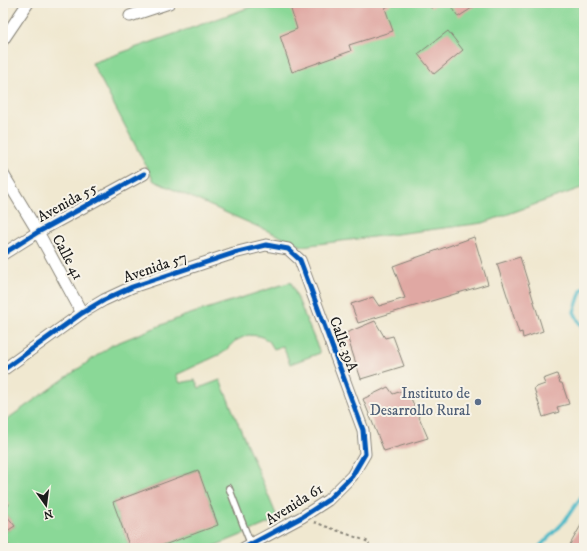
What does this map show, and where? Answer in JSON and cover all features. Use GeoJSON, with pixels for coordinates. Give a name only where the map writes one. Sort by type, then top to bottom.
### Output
{"type":"FeatureCollection","features":[{"type":"Feature","properties":{"kind":"street"},"geometry":{"type":"LineString","coordinates":[[3,40],[28,3]]}},
{"type":"Feature","properties":{"kind":"street"},"geometry":{"type":"LineString","coordinates":[[130,16],[169,3]]}},
{"type":"Feature","properties":{"kind":"street","name":"Calle 41"},"geometry":{"type":"LineString","coordinates":[[3,174],[38,232],[82,313]]}},
{"type":"Feature","properties":{"kind":"street","name":"Avenida 55"},"geometry":{"type":"LineString","coordinates":[[3,254],[38,232],[144,174]]}},
{"type":"Feature","properties":{"kind":"street","name":"Avenida 57"},"geometry":{"type":"LineString","coordinates":[[3,370],[82,313],[104,300],[132,287],[234,253],[266,245],[288,250]]}},
{"type":"Feature","properties":{"kind":"street","name":"Calle 39A"},"geometry":{"type":"LineString","coordinates":[[288,250],[300,260],[363,430],[365,454]]}},
{"type":"Feature","properties":{"kind":"street","name":"Avenida 61"},"geometry":{"type":"LineString","coordinates":[[247,546],[302,517],[328,500],[352,476],[365,454]]}},
{"type":"Feature","properties":{"kind":"lane"},"geometry":{"type":"LineString","coordinates":[[229,488],[247,546]]}},
{"type":"Feature","properties":{"kind":"path"},"geometry":{"type":"LineString","coordinates":[[302,517],[369,542],[369,547]]}},
{"type":"Feature","properties":{"kind":"green space"},"geometry":{"type":"Polygon","coordinates":[[[262,3],[584,3],[584,121],[578,142],[579,167],[584,174],[584,187],[483,223],[302,246],[154,181],[92,63],[262,3]]]}},
{"type":"Feature","properties":{"kind":"green space"},"geometry":{"type":"Polygon","coordinates":[[[291,282],[320,353],[290,364],[283,346],[274,349],[269,341],[260,336],[248,335],[235,341],[223,353],[176,375],[180,383],[195,380],[199,388],[220,380],[278,519],[209,548],[156,548],[218,524],[197,470],[113,502],[130,548],[11,548],[3,539],[3,526],[7,531],[15,526],[3,511],[9,505],[3,496],[3,422],[112,345],[184,316],[291,282]]]}},
{"type":"Feature","properties":{"kind":"building"},"geometry":{"type":"Polygon","coordinates":[[[289,3],[393,3],[385,8],[393,31],[349,45],[351,51],[292,72],[280,36],[297,29],[289,3]]]}},
{"type":"Feature","properties":{"kind":"building"},"geometry":{"type":"Polygon","coordinates":[[[427,3],[439,3],[431,8],[427,3]]]}},
{"type":"Feature","properties":{"kind":"building"},"geometry":{"type":"Polygon","coordinates":[[[450,3],[472,3],[475,6],[458,17],[450,3]]]}},
{"type":"Feature","properties":{"kind":"building"},"geometry":{"type":"Polygon","coordinates":[[[448,31],[463,50],[434,74],[418,54],[448,31]]]}},
{"type":"Feature","properties":{"kind":"building"},"geometry":{"type":"Polygon","coordinates":[[[474,237],[488,284],[358,323],[351,304],[373,297],[379,306],[405,298],[393,266],[474,237]]]}},
{"type":"Feature","properties":{"kind":"building"},"geometry":{"type":"Polygon","coordinates":[[[520,257],[543,331],[523,338],[522,332],[519,333],[497,264],[520,257]]]}},
{"type":"Feature","properties":{"kind":"building"},"geometry":{"type":"Polygon","coordinates":[[[375,321],[385,338],[393,336],[404,366],[361,379],[346,333],[375,321]]]}},
{"type":"Feature","properties":{"kind":"building"},"geometry":{"type":"Polygon","coordinates":[[[557,374],[560,383],[562,383],[569,404],[557,407],[559,412],[543,417],[534,388],[545,384],[543,379],[557,374]]]}},
{"type":"Feature","properties":{"kind":"building","name":"Instituto de Desarrollo Rural"},"geometry":{"type":"Polygon","coordinates":[[[388,387],[393,394],[407,389],[428,438],[384,451],[363,399],[388,387]]]}},
{"type":"Feature","properties":{"kind":"building"},"geometry":{"type":"Polygon","coordinates":[[[198,470],[218,525],[156,548],[130,548],[113,502],[198,470]]]}},
{"type":"Feature","properties":{"kind":"building"},"geometry":{"type":"Polygon","coordinates":[[[3,496],[9,505],[3,509],[3,496]]]}},
{"type":"Feature","properties":{"kind":"building"},"geometry":{"type":"Polygon","coordinates":[[[3,511],[15,526],[7,531],[3,526],[3,511]]]}},
{"type":"Feature","properties":{"kind":"building"},"geometry":{"type":"Polygon","coordinates":[[[584,520],[584,548],[568,548],[584,520]]]}},
{"type":"Feature","properties":{"kind":"building"},"geometry":{"type":"Polygon","coordinates":[[[3,538],[11,548],[3,548],[3,538]]]}},
{"type":"Feature","properties":{"kind":"waterway"},"geometry":{"type":"LineString","coordinates":[[584,288],[581,291],[574,312],[584,332]]}},
{"type":"Feature","properties":{"kind":"waterway"},"geometry":{"type":"LineString","coordinates":[[538,548],[563,523],[584,493]]}},
{"type":"Feature","properties":{"kind":"cycle path"},"geometry":{"type":"LineString","coordinates":[[3,254],[38,232],[144,174]]}},
{"type":"Feature","properties":{"kind":"cycle path"},"geometry":{"type":"LineString","coordinates":[[3,370],[82,313],[104,300],[132,287],[234,253],[266,245],[288,249],[300,260],[363,430],[365,454],[352,476],[328,500],[302,517],[244,548]]}},
{"type":"Feature","properties":{"kind":"place","name":"Instituto de Desarrollo Rural"},"geometry":{"type":"Point","coordinates":[478,402]}}]}
